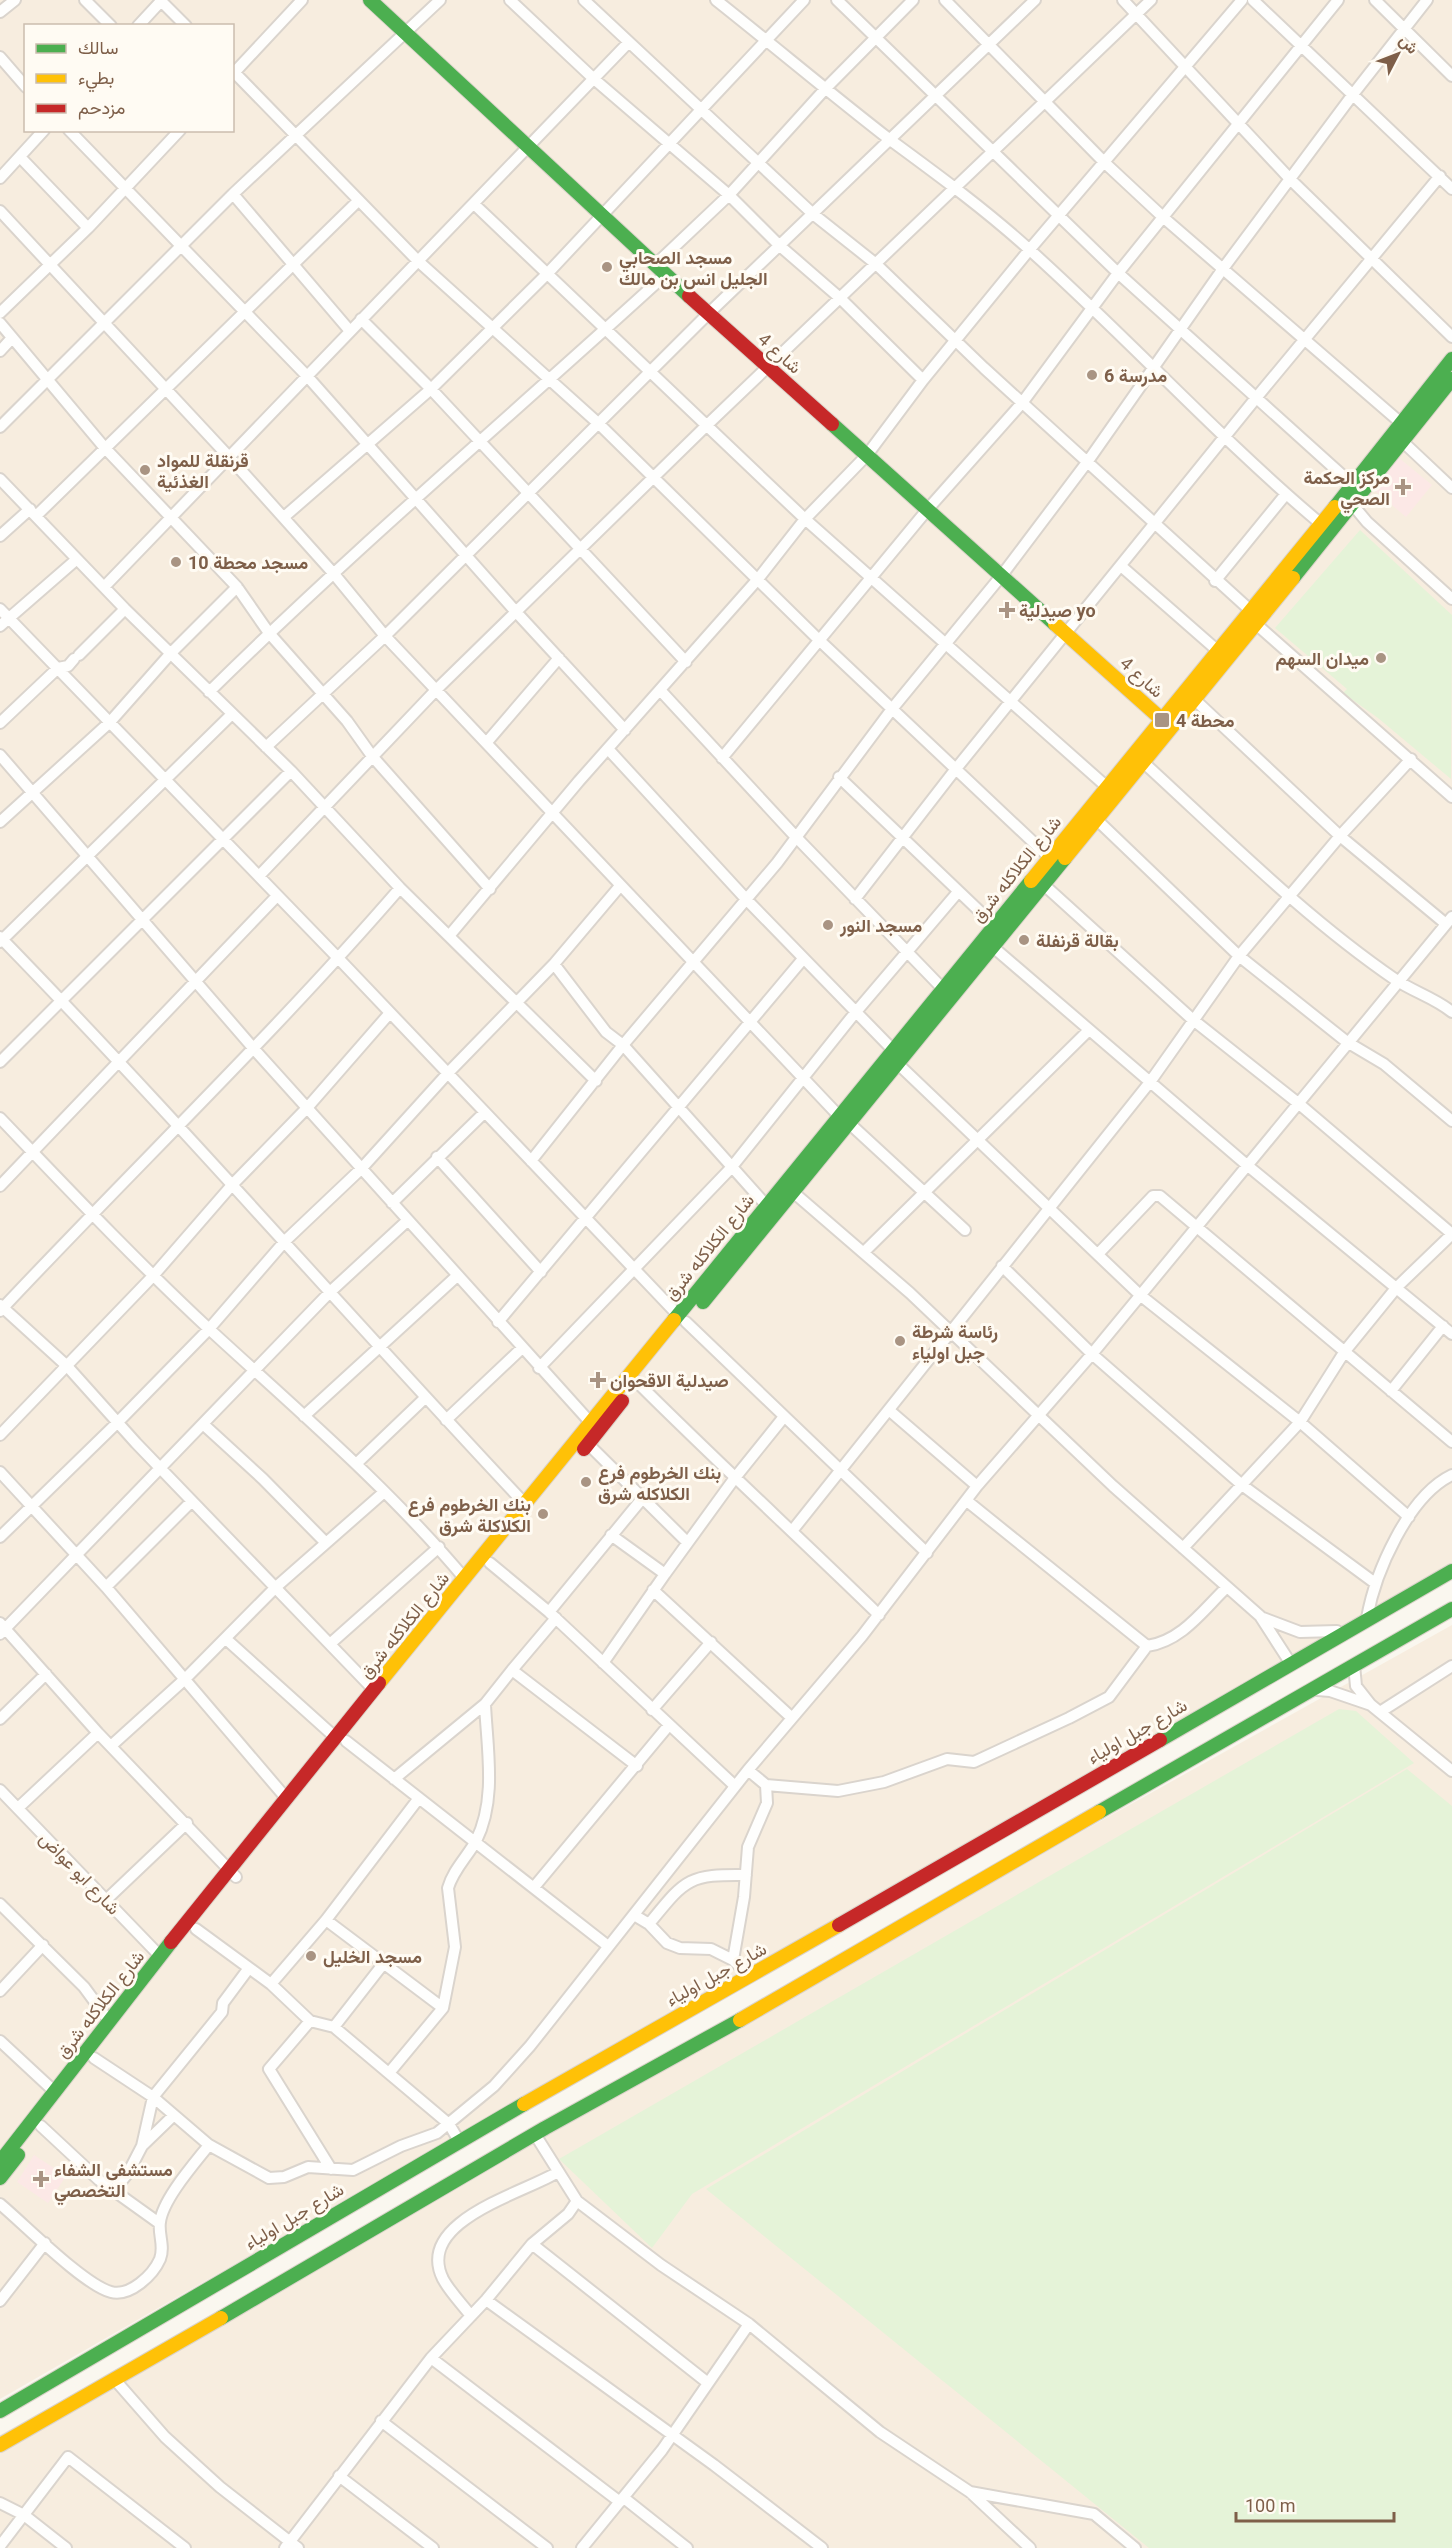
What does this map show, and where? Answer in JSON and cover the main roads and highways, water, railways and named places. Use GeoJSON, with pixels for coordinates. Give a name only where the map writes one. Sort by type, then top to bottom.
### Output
{"type":"FeatureCollection","features":[{"type":"Feature","properties":{"kind":"main road","name":"شارع 4"},"geometry":{"type":"LineString","coordinates":[[369,0],[665,275],[1166,723]]}},
{"type":"Feature","properties":{"kind":"main road","name":"شارع الكلاكله شرق"},"geometry":{"type":"LineString","coordinates":[[895,1056],[993,947],[1143,762],[1166,723],[1218,651],[1452,359]]}},
{"type":"Feature","properties":{"kind":"main road","name":"شارع الكلاكله شرق"},"geometry":{"type":"LineString","coordinates":[[0,2178],[196,1929],[232,1873],[286,1798],[341,1740],[374,1690],[590,1422],[793,1192],[943,989],[1049,857],[1107,787],[1166,723],[1194,699],[1452,379]]}},
{"type":"Feature","properties":{"kind":"main road","name":"شارع الكلاكله شرق"},"geometry":{"type":"LineString","coordinates":[[0,2162],[160,1956],[232,1873],[588,1444],[637,1382],[766,1205],[844,1120]]}},
{"type":"Feature","properties":{"kind":"main road","name":"شارع جبل اولياء"},"geometry":{"type":"LineString","coordinates":[[0,2445],[116,2381],[536,2136],[688,2029],[724,1989],[1452,1571]]}},
{"type":"Feature","properties":{"kind":"main road","name":"شارع جبل اولياء"},"geometry":{"type":"LineString","coordinates":[[0,2411],[459,2141],[688,2029],[724,2016],[1452,1609]]}},
{"type":"Feature","properties":{"kind":"main road"},"geometry":{"type":"LineString","coordinates":[[724,1989],[724,2016]]}},
{"type":"Feature","properties":{"kind":"place","name":"مسجد الصحابي الجليل انس بن مالك"},"geometry":{"type":"Point","coordinates":[607,267]}},
{"type":"Feature","properties":{"kind":"place","name":"مدرسة 6"},"geometry":{"type":"Point","coordinates":[1092,375]}},
{"type":"Feature","properties":{"kind":"place","name":"قرنقلة للمواد الغذئية"},"geometry":{"type":"Point","coordinates":[145,470]}},
{"type":"Feature","properties":{"kind":"place","name":"مركز الحكمة الصحي"},"geometry":{"type":"Point","coordinates":[1403,487]}},
{"type":"Feature","properties":{"kind":"place","name":"مسجد محطة 10"},"geometry":{"type":"Point","coordinates":[176,562]}},
{"type":"Feature","properties":{"kind":"place","name":"صيدلية yo"},"geometry":{"type":"Point","coordinates":[1007,610]}},
{"type":"Feature","properties":{"kind":"place","name":"ميدان السهم"},"geometry":{"type":"Point","coordinates":[1381,658]}},
{"type":"Feature","properties":{"kind":"place","name":"محطة 4"},"geometry":{"type":"Point","coordinates":[1162,720]}},
{"type":"Feature","properties":{"kind":"place","name":"مسجد النور"},"geometry":{"type":"Point","coordinates":[828,925]}},
{"type":"Feature","properties":{"kind":"place","name":"بقالة قرنفلة"},"geometry":{"type":"Point","coordinates":[1024,940]}},
{"type":"Feature","properties":{"kind":"place","name":"رئاسة شرطة جبل اولياء"},"geometry":{"type":"Point","coordinates":[900,1341]}},
{"type":"Feature","properties":{"kind":"place","name":"صيدلية الاقحوان"},"geometry":{"type":"Point","coordinates":[598,1380]}},
{"type":"Feature","properties":{"kind":"place","name":"بنك الخرطوم فرع الكلاكله شرق"},"geometry":{"type":"Point","coordinates":[586,1482]}},
{"type":"Feature","properties":{"kind":"place","name":"بنك الخرطوم فرع الكلاكلة شرق"},"geometry":{"type":"Point","coordinates":[543,1514]}},
{"type":"Feature","properties":{"kind":"place","name":"مسجد الخليل"},"geometry":{"type":"Point","coordinates":[311,1956]}},
{"type":"Feature","properties":{"kind":"place","name":"مستشفى الشفاء التخصصي"},"geometry":{"type":"Point","coordinates":[41,2179]}}]}
